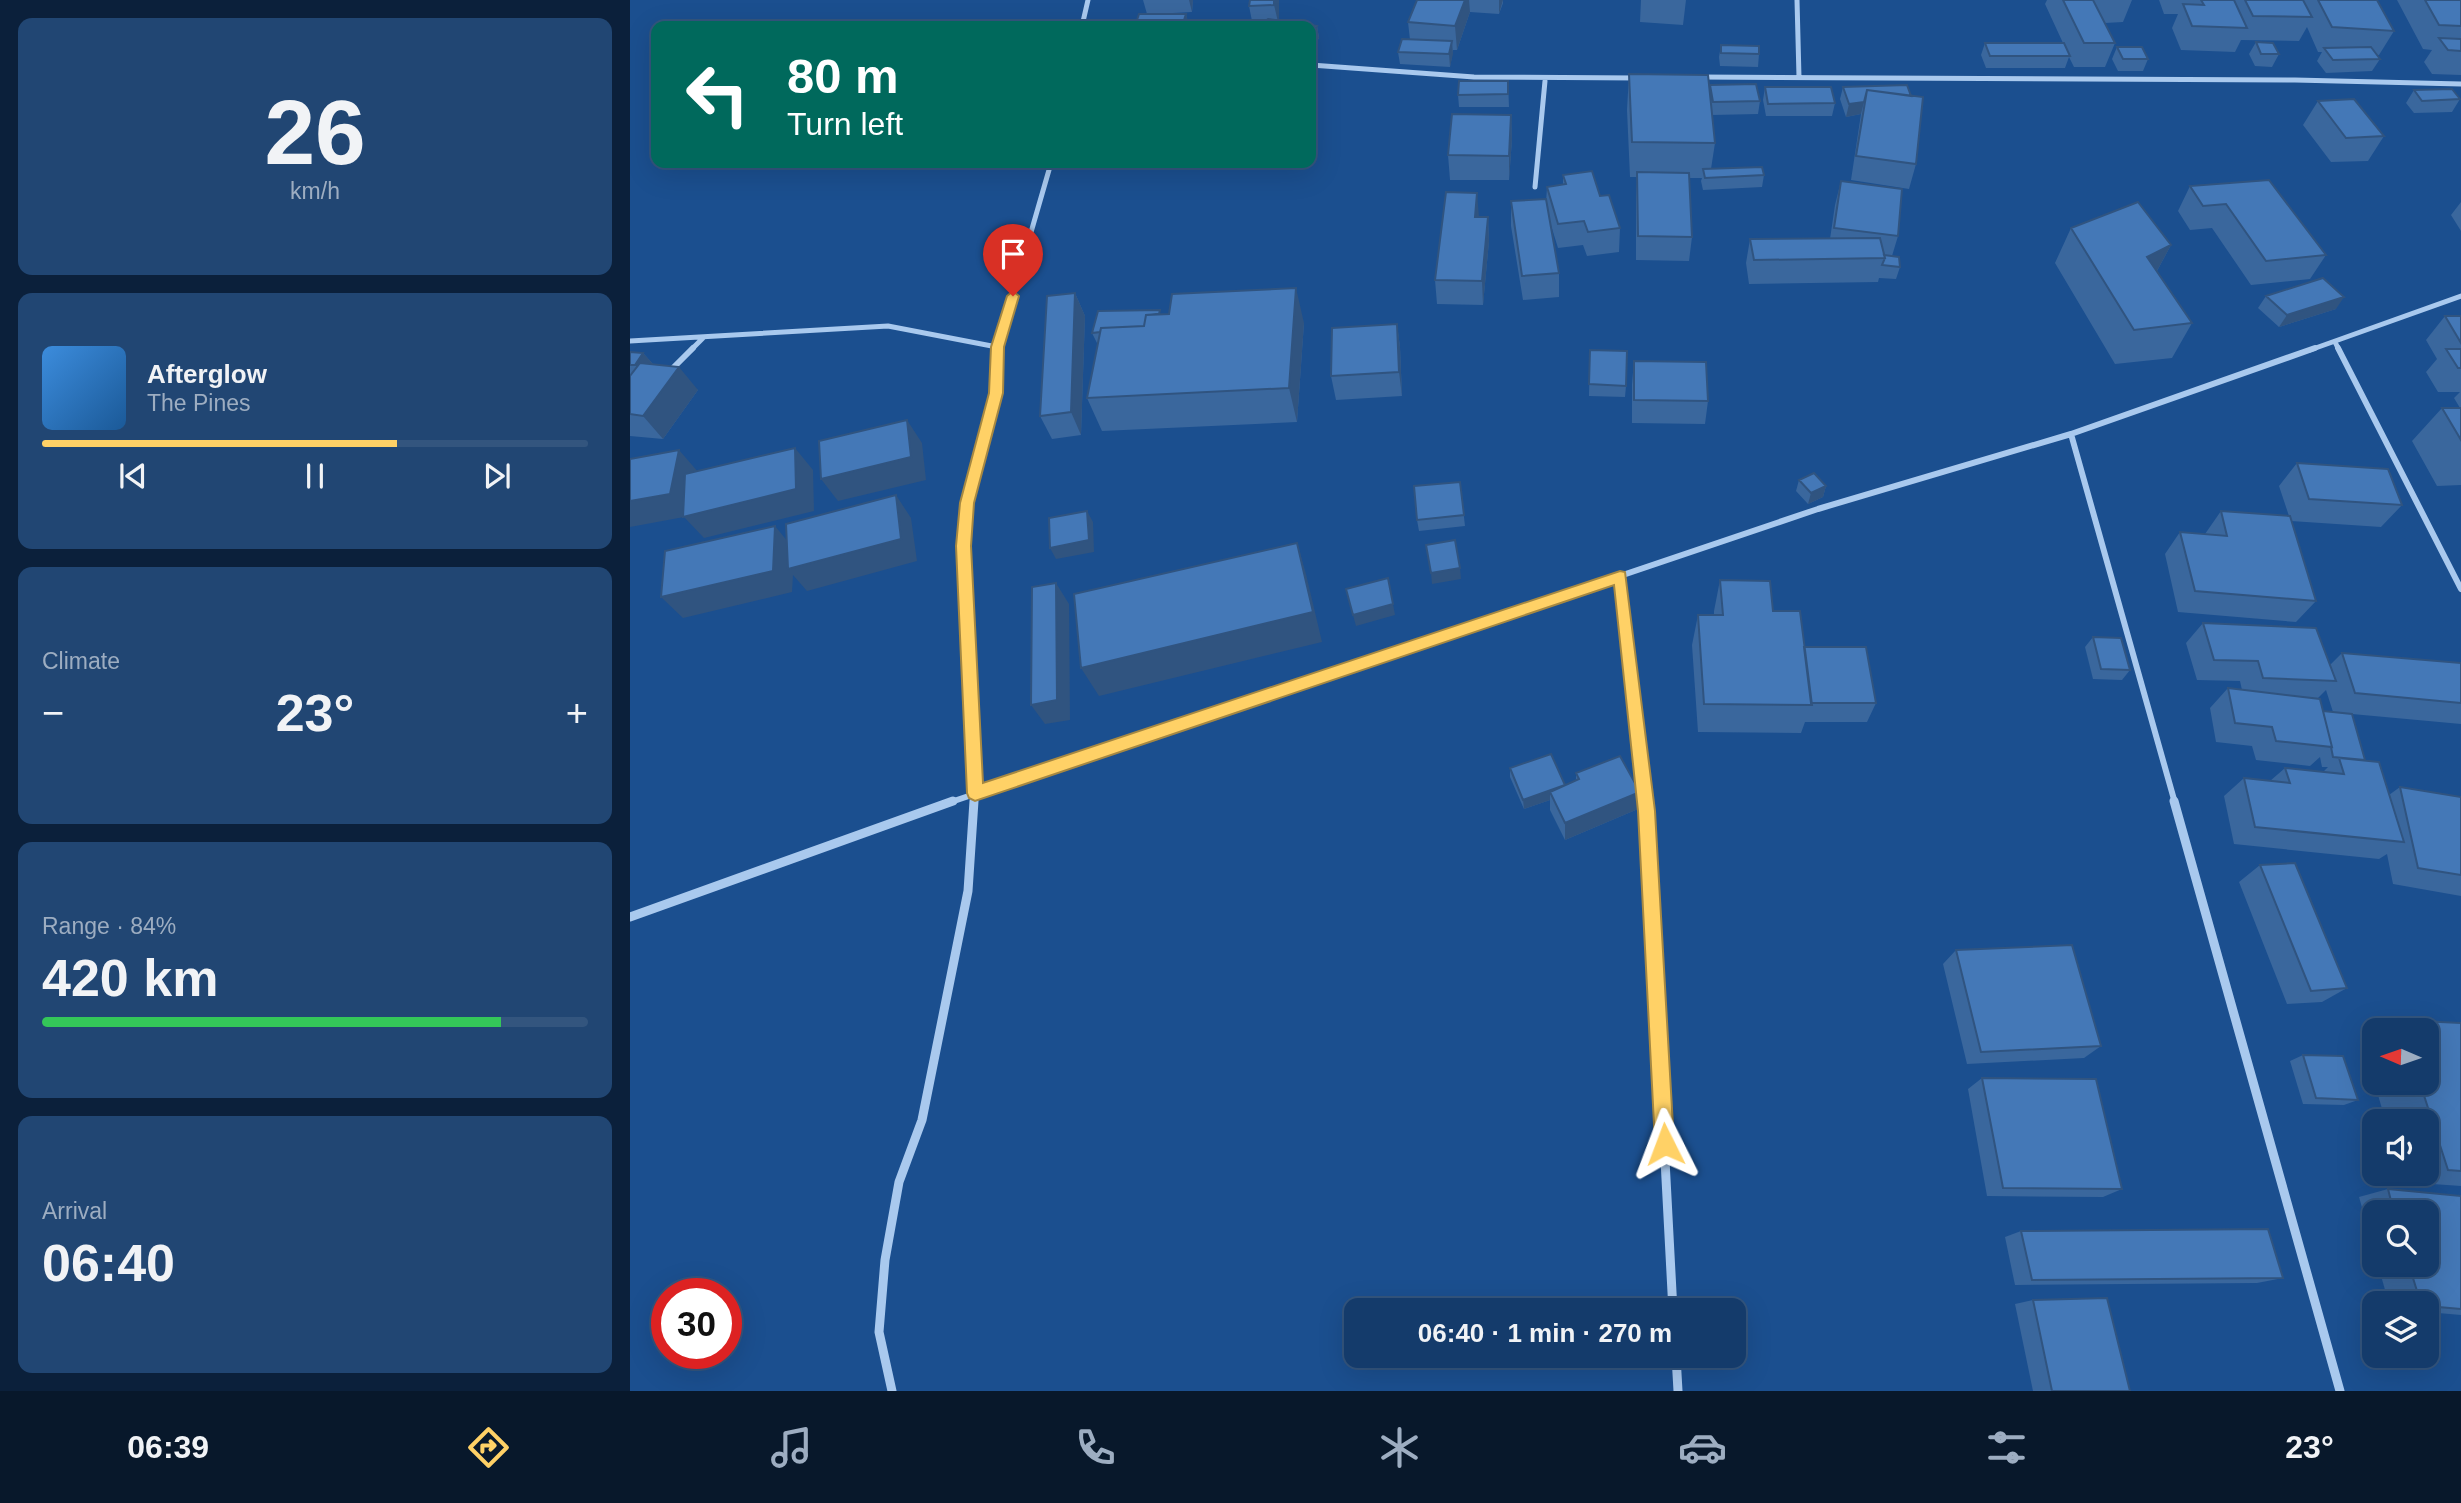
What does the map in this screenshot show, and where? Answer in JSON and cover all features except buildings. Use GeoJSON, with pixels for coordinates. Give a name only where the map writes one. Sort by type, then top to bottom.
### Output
{"type":"FeatureCollection","features":[{"type":"Feature","properties":{"kind":"street"},"geometry":{"type":"LineString","coordinates":[[1083,21],[1088,0]]}},
{"type":"Feature","properties":{"kind":"street"},"geometry":{"type":"LineString","coordinates":[[1797,0],[1799,77]]}},
{"type":"Feature","properties":{"kind":"street"},"geometry":{"type":"LineString","coordinates":[[1316,65],[1412,75],[1545,81],[1639,78]]}},
{"type":"Feature","properties":{"kind":"street"},"geometry":{"type":"LineString","coordinates":[[1694,77],[2283,80],[2461,84]]}},
{"type":"Feature","properties":{"kind":"street"},"geometry":{"type":"LineString","coordinates":[[1535,187],[1545,81]]}},
{"type":"Feature","properties":{"kind":"street"},"geometry":{"type":"LineString","coordinates":[[891,1391],[879,1332],[885,1260],[899,1182],[922,1120],[943,1003],[968,891],[975,793],[963,546],[967,503],[996,393],[997,347],[1050,168]]}},
{"type":"Feature","properties":{"kind":"street"},"geometry":{"type":"LineString","coordinates":[[630,917],[975,793],[1818,509],[2071,434],[2461,296]]}},
{"type":"Feature","properties":{"kind":"street"},"geometry":{"type":"LineString","coordinates":[[630,341],[888,326],[997,347]]}},
{"type":"Feature","properties":{"kind":"street"},"geometry":{"type":"LineString","coordinates":[[667,373],[704,337]]}},
{"type":"Feature","properties":{"kind":"street"},"geometry":{"type":"LineString","coordinates":[[2335,342],[2461,589]]}},
{"type":"Feature","properties":{"kind":"street"},"geometry":{"type":"LineString","coordinates":[[2071,434],[2340,1391]]}},
{"type":"Feature","properties":{"kind":"street"},"geometry":{"type":"LineString","coordinates":[[1620,576],[1647,811],[1672,1298]]}},
{"type":"Feature","properties":{"kind":"street"},"geometry":{"type":"LineString","coordinates":[[1677,1368],[1678,1391]]}},
{"type":"Feature","properties":{"kind":"route"},"geometry":{"type":"LineString","coordinates":[[1013,296],[997,347],[996,393],[967,503],[963,546],[975,793],[1620,576],[1647,811],[1665,1144]]}}]}
